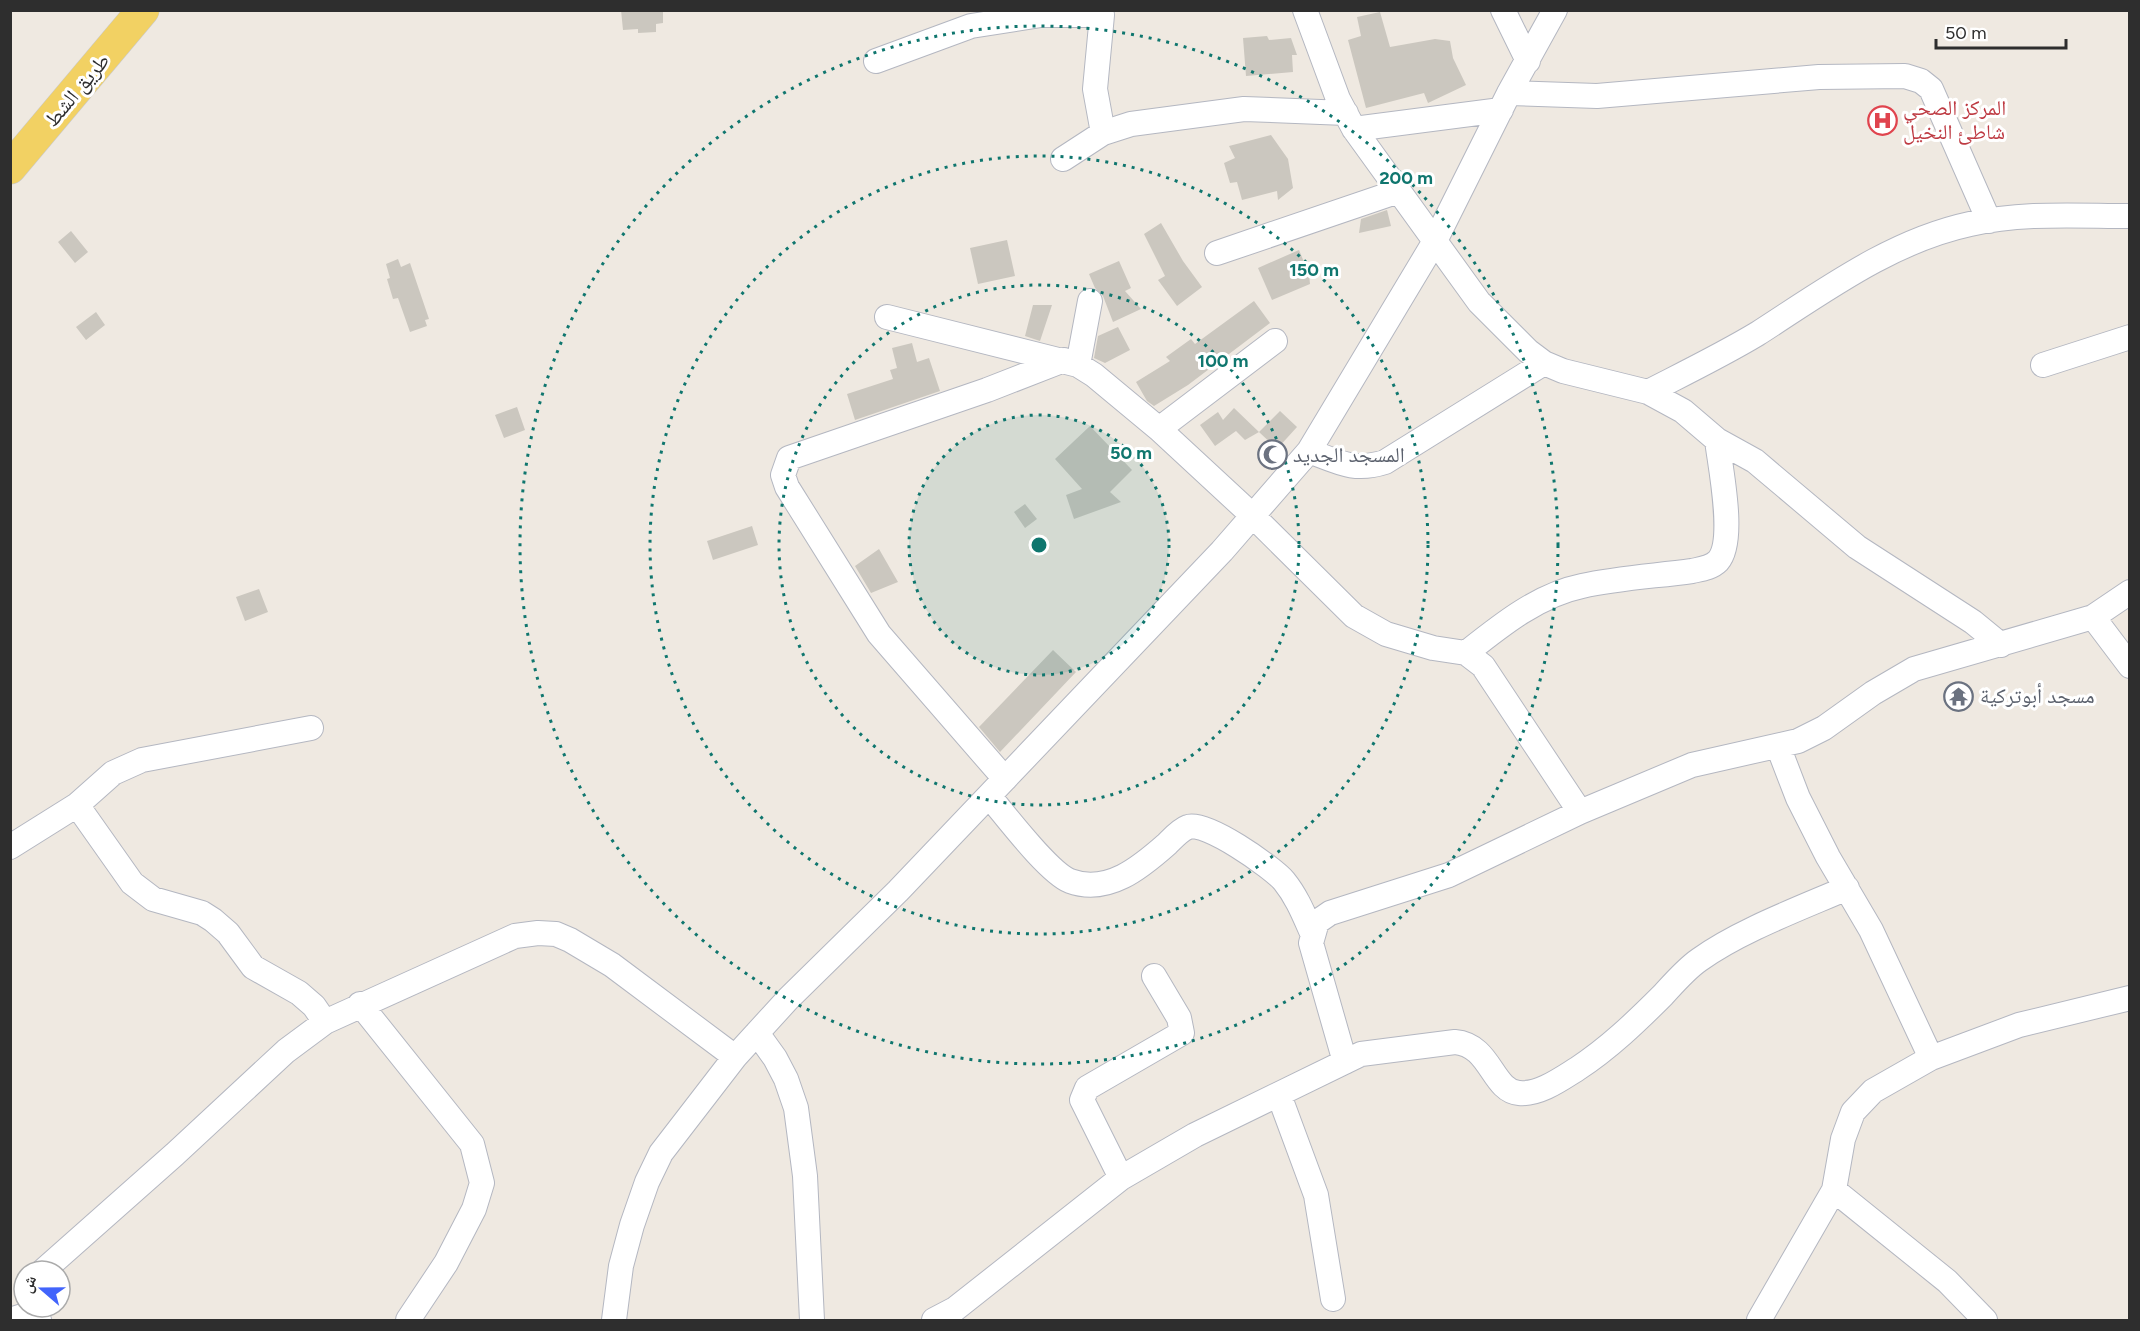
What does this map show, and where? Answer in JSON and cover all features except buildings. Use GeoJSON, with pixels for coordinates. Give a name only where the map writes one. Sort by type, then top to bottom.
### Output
{"type":"FeatureCollection","features":[{"type":"Feature","properties":{"kind":"main road","name":"طريق الشط"},"geometry":{"type":"LineString","coordinates":[[10,168],[143,10]]}},
{"type":"Feature","properties":{"kind":"street"},"geometry":{"type":"LineString","coordinates":[[1305,10],[1338,99],[1350,121],[1479,302],[1528,351],[1544,363],[1563,371],[1648,392],[1683,411],[1717,440],[1755,461],[1857,547],[1974,621],[2001,645]]}},
{"type":"Feature","properties":{"kind":"street"},"geometry":{"type":"LineString","coordinates":[[1503,10],[1528,61]]}},
{"type":"Feature","properties":{"kind":"street"},"geometry":{"type":"LineString","coordinates":[[614,1320],[621,1266],[647,1182],[661,1153],[757,1032],[997,787],[1253,516],[1309,451],[1435,241],[1505,102],[1555,10]]}},
{"type":"Feature","properties":{"kind":"street"},"geometry":{"type":"LineString","coordinates":[[876,61],[971,26],[1041,15],[1102,15],[1095,89],[1103,133]]}},
{"type":"Feature","properties":{"kind":"street"},"geometry":{"type":"LineString","coordinates":[[1063,159],[1103,133],[1131,124],[1244,109],[1350,121],[1505,102],[1819,77],[1905,76],[1921,81],[1931,89],[1989,221]]}},
{"type":"Feature","properties":{"kind":"street"},"geometry":{"type":"LineString","coordinates":[[1217,253],[1399,191]]}},
{"type":"Feature","properties":{"kind":"street"},"geometry":{"type":"LineString","coordinates":[[1648,392],[1755,334],[1818,293],[1873,262],[1927,237],[1989,221],[2019,217],[2130,216]]}},
{"type":"Feature","properties":{"kind":"street"},"geometry":{"type":"LineString","coordinates":[[1071,362],[1090,301]]}},
{"type":"Feature","properties":{"kind":"street"},"geometry":{"type":"LineString","coordinates":[[886,317],[1071,362],[1094,375],[1159,429],[1253,516],[1354,616],[1371,627],[1433,648],[1466,653],[1483,666],[1580,812]]}},
{"type":"Feature","properties":{"kind":"street"},"geometry":{"type":"LineString","coordinates":[[2043,365],[2130,337]]}},
{"type":"Feature","properties":{"kind":"street"},"geometry":{"type":"LineString","coordinates":[[1159,429],[1275,341]]}},
{"type":"Feature","properties":{"kind":"street"},"geometry":{"type":"LineString","coordinates":[[1071,362],[789,458],[783,475],[787,487],[879,633],[997,787],[1048,863],[1068,880],[1078,883],[1105,882],[1123,877],[1139,868],[1184,828],[1200,826],[1243,851],[1283,879],[1294,894],[1312,933]]}},
{"type":"Feature","properties":{"kind":"street"},"geometry":{"type":"LineString","coordinates":[[1309,451],[1352,468],[1368,468],[1385,462],[1544,363]]}},
{"type":"Feature","properties":{"kind":"street"},"geometry":{"type":"LineString","coordinates":[[1466,653],[1499,626],[1531,607],[1580,586],[1692,571],[1710,567],[1719,560],[1724,548],[1726,521],[1717,440]]}},
{"type":"Feature","properties":{"kind":"street"},"geometry":{"type":"LineString","coordinates":[[1345,1062],[1311,943],[1317,922],[1330,913],[1449,875],[1580,812],[1692,765],[1798,741],[1824,728],[1873,693],[1914,669],[2093,617],[2130,592]]}},
{"type":"Feature","properties":{"kind":"street"},"geometry":{"type":"LineString","coordinates":[[2093,617],[2130,666]]}},
{"type":"Feature","properties":{"kind":"street"},"geometry":{"type":"LineString","coordinates":[[10,848],[77,805],[112,773],[142,760],[311,728]]}},
{"type":"Feature","properties":{"kind":"street"},"geometry":{"type":"LineString","coordinates":[[1778,746],[1798,798],[1871,930],[1931,1058]]}},
{"type":"Feature","properties":{"kind":"street"},"geometry":{"type":"LineString","coordinates":[[77,805],[132,883],[153,899],[202,913],[213,920],[228,933],[253,967],[299,993],[314,1006],[325,1022]]}},
{"type":"Feature","properties":{"kind":"street"},"geometry":{"type":"LineString","coordinates":[[934,1320],[955,1309],[1121,1178],[1195,1135],[1361,1054],[1455,1042],[1466,1043],[1475,1047],[1506,1088],[1517,1094],[1529,1092],[1555,1083],[1592,1059],[1630,1028],[1698,960],[1761,926],[1847,888]]}},
{"type":"Feature","properties":{"kind":"street"},"geometry":{"type":"LineString","coordinates":[[56,1259],[286,1051],[325,1022],[360,1004],[515,936],[538,933],[556,934],[612,965],[735,1057]]}},
{"type":"Feature","properties":{"kind":"street"},"geometry":{"type":"LineString","coordinates":[[1121,1178],[1082,1100],[1087,1088],[1182,1033],[1179,1018],[1154,976]]}},
{"type":"Feature","properties":{"kind":"street"},"geometry":{"type":"LineString","coordinates":[[1759,1320],[1834,1190],[1843,1139],[1853,1113],[1873,1091],[1931,1058],[2019,1025],[2130,998]]}},
{"type":"Feature","properties":{"kind":"street"},"geometry":{"type":"LineString","coordinates":[[360,1004],[472,1143],[482,1183],[474,1209],[446,1263],[408,1320]]}},
{"type":"Feature","properties":{"kind":"street"},"geometry":{"type":"LineString","coordinates":[[757,1032],[786,1079],[795,1108],[805,1176],[812,1320]]}},
{"type":"Feature","properties":{"kind":"street"},"geometry":{"type":"LineString","coordinates":[[1279,1095],[1316,1195],[1334,1299]]}},
{"type":"Feature","properties":{"kind":"street"},"geometry":{"type":"LineString","coordinates":[[1834,1190],[1947,1281],[1985,1320]]}},
{"type":"Feature","properties":{"kind":"place","name":"المركز الصحي شاطئ النخيل"},"geometry":{"type":"Point","coordinates":[1882,120]}},
{"type":"Feature","properties":{"kind":"place","name":"المسجد الجديد"},"geometry":{"type":"Point","coordinates":[1272,455]}},
{"type":"Feature","properties":{"kind":"place","name":"مسجد أبوتركية"},"geometry":{"type":"Point","coordinates":[1959,696]}}]}
